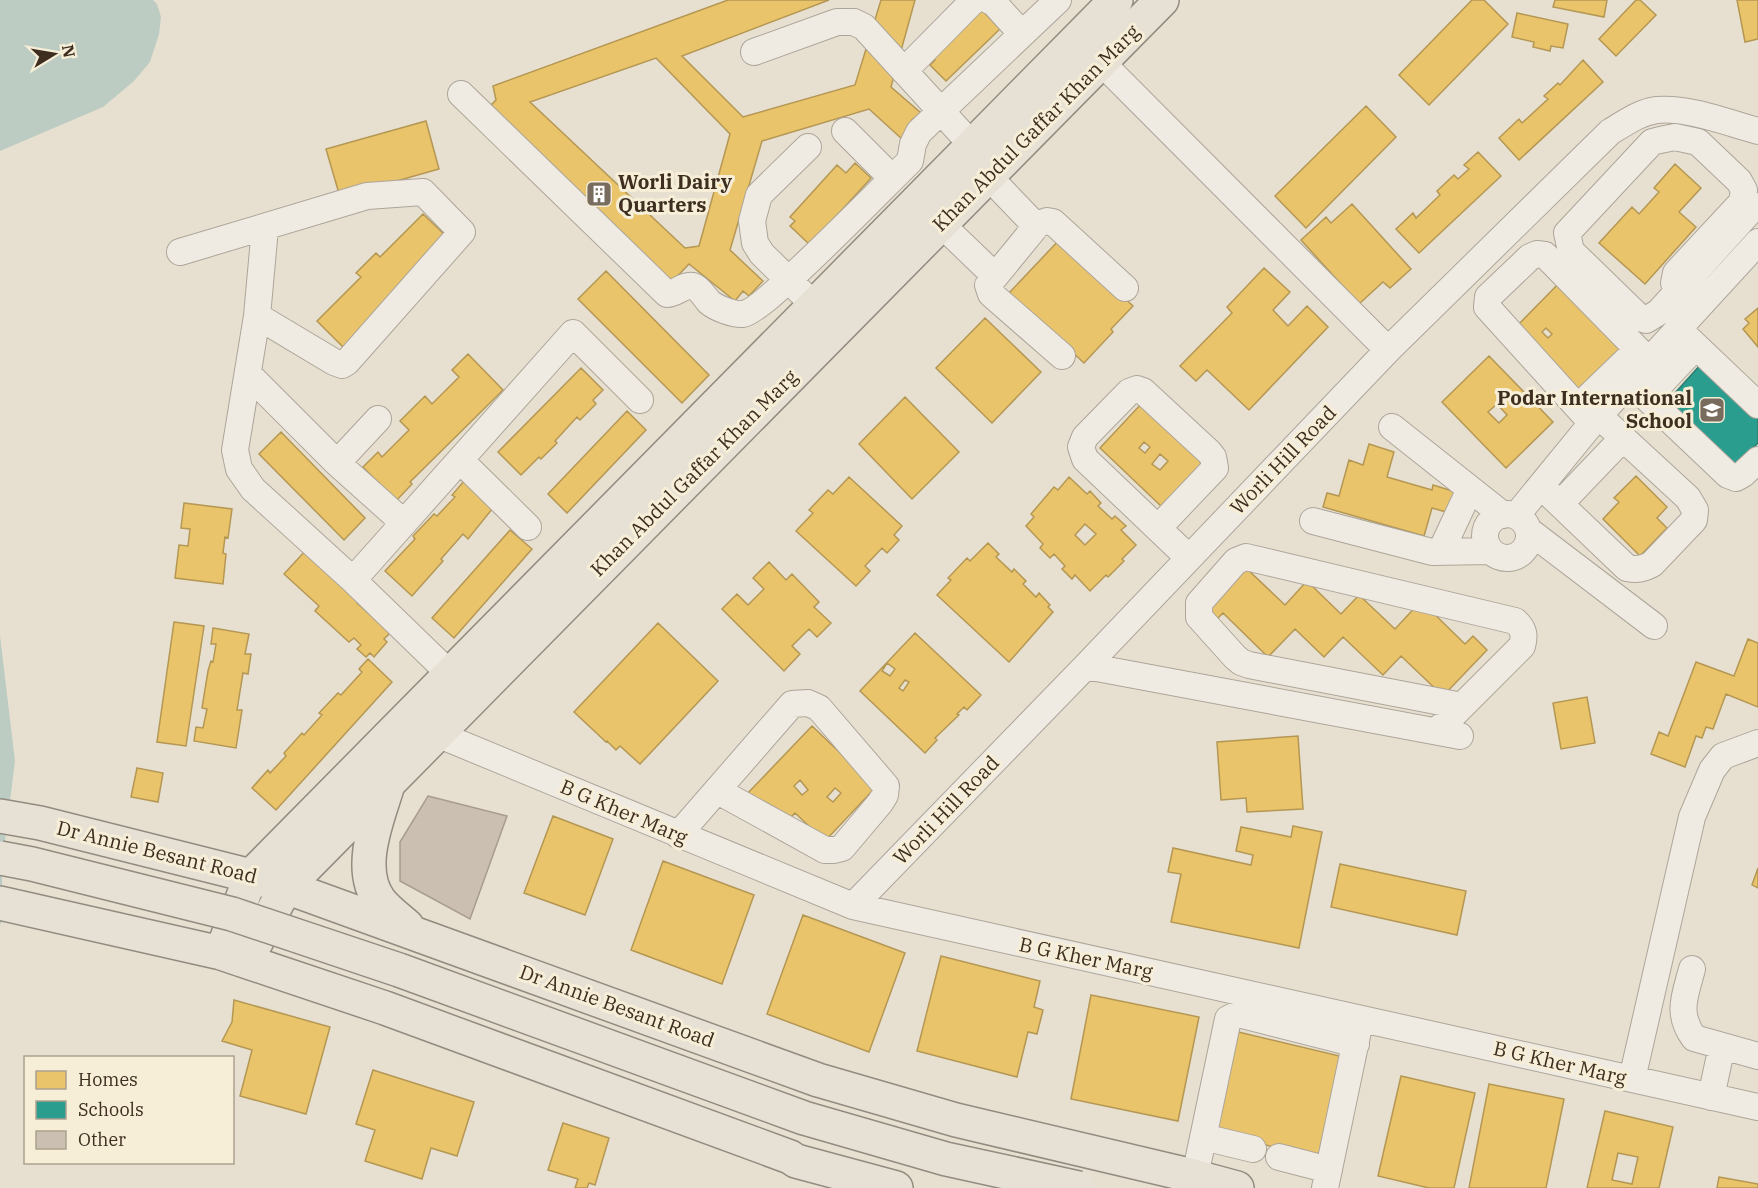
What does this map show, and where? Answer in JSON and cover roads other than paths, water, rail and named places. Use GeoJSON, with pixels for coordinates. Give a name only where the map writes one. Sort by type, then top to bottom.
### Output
{"type":"FeatureCollection","features":[{"type":"Feature","properties":{"kind":"main road","name":"Khan Abdul Gaffar Khan Marg"},"geometry":{"type":"LineString","coordinates":[[234,957],[250,876],[1116,0]]}},
{"type":"Feature","properties":{"kind":"main road","name":"Khan Abdul Gaffar Khan Marg"},"geometry":{"type":"LineString","coordinates":[[234,957],[286,886],[1162,0]]}},
{"type":"Feature","properties":{"kind":"main road"},"geometry":{"type":"LineString","coordinates":[[388,783],[371,837],[368,874],[379,900],[413,932]]}},
{"type":"Feature","properties":{"kind":"main road","name":"Dr Annie Besant Road"},"geometry":{"type":"LineString","coordinates":[[0,816],[40,823],[151,850],[286,886],[818,1080],[956,1120],[1237,1188]]}},
{"type":"Feature","properties":{"kind":"main road"},"geometry":{"type":"LineString","coordinates":[[138,934],[151,850]]}},
{"type":"Feature","properties":{"kind":"main road","name":"Dr Annie Besant Road"},"geometry":{"type":"LineString","coordinates":[[0,858],[232,914],[399,970],[804,1118],[946,1159],[1079,1188]]}},
{"type":"Feature","properties":{"kind":"main road"},"geometry":{"type":"LineString","coordinates":[[12,906],[234,957],[485,1044],[796,1161],[896,1188]]}},
{"type":"Feature","properties":{"kind":"main road"},"geometry":{"type":"LineString","coordinates":[[485,1044],[514,969]]}},
{"type":"Feature","properties":{"kind":"street"},"geometry":{"type":"LineString","coordinates":[[904,70],[974,0]]}},
{"type":"Feature","properties":{"kind":"street"},"geometry":{"type":"LineString","coordinates":[[988,0],[994,3],[1022,34]]}},
{"type":"Feature","properties":{"kind":"street"},"geometry":{"type":"LineString","coordinates":[[461,94],[667,294],[673,294],[690,286],[696,287],[712,304],[737,314],[746,314],[788,279],[910,161],[913,144],[920,132],[1058,0]]}},
{"type":"Feature","properties":{"kind":"street"},"geometry":{"type":"LineString","coordinates":[[754,52],[837,22],[854,22],[864,27],[972,145]]}},
{"type":"Feature","properties":{"kind":"street"},"geometry":{"type":"LineString","coordinates":[[1101,62],[1388,350]]}},
{"type":"Feature","properties":{"kind":"street","name":"Worli Hill Road"},"geometry":{"type":"LineString","coordinates":[[853,906],[1388,350],[1610,132],[1636,117],[1656,110],[1680,111],[1758,131]]}},
{"type":"Feature","properties":{"kind":"street"},"geometry":{"type":"LineString","coordinates":[[845,131],[892,178]]}},
{"type":"Feature","properties":{"kind":"street"},"geometry":{"type":"LineString","coordinates":[[1758,206],[1751,210],[1673,296],[1659,312],[1646,320],[1640,318],[1571,251],[1567,232],[1652,142],[1676,137],[1698,142],[1738,181],[1744,190],[1744,196],[1742,202],[1676,273],[1673,296],[1686,333],[1758,405]]}},
{"type":"Feature","properties":{"kind":"street"},"geometry":{"type":"LineString","coordinates":[[808,147],[759,195],[752,221],[756,243],[762,254],[814,305]]}},
{"type":"Feature","properties":{"kind":"street"},"geometry":{"type":"LineString","coordinates":[[988,176],[1036,226]]}},
{"type":"Feature","properties":{"kind":"street"},"geometry":{"type":"LineString","coordinates":[[180,252],[367,196],[423,192],[462,232],[342,365],[257,316]]}},
{"type":"Feature","properties":{"kind":"street"},"geometry":{"type":"LineString","coordinates":[[1062,356],[991,294],[988,285],[1036,226],[1042,222],[1053,222],[1125,288]]}},
{"type":"Feature","properties":{"kind":"street"},"geometry":{"type":"LineString","coordinates":[[941,224],[994,275]]}},
{"type":"Feature","properties":{"kind":"street"},"geometry":{"type":"LineString","coordinates":[[265,228],[257,316],[235,450],[239,469],[253,489],[450,674]]}},
{"type":"Feature","properties":{"kind":"street"},"geometry":{"type":"LineString","coordinates":[[1590,415],[1638,390],[1758,242]]}},
{"type":"Feature","properties":{"kind":"street"},"geometry":{"type":"LineString","coordinates":[[1541,486],[1627,568],[1635,570],[1652,564],[1694,520],[1695,510],[1688,498],[1623,438],[1590,415],[1487,307],[1488,297],[1530,256],[1545,255],[1643,356]]}},
{"type":"Feature","properties":{"kind":"street"},"geometry":{"type":"LineString","coordinates":[[352,580],[573,333],[640,400]]}},
{"type":"Feature","properties":{"kind":"street"},"geometry":{"type":"LineString","coordinates":[[1516,520],[1529,539],[1526,549],[1519,555],[1509,558],[1499,557],[1490,551],[1486,542],[1485,532],[1490,522],[1516,520],[1590,415],[1643,356],[1686,333]]}},
{"type":"Feature","properties":{"kind":"street"},"geometry":{"type":"LineString","coordinates":[[1638,390],[1643,356]]}},
{"type":"Feature","properties":{"kind":"street"},"geometry":{"type":"LineString","coordinates":[[248,374],[337,463],[405,523]]}},
{"type":"Feature","properties":{"kind":"street"},"geometry":{"type":"LineString","coordinates":[[1158,528],[1215,468],[1215,462],[1209,452],[1143,391],[1137,389],[1129,392],[1085,437],[1081,447],[1085,459],[1189,558]]}},
{"type":"Feature","properties":{"kind":"street"},"geometry":{"type":"LineString","coordinates":[[1638,390],[1728,475],[1736,478],[1758,460]]}},
{"type":"Feature","properties":{"kind":"street"},"geometry":{"type":"LineString","coordinates":[[337,463],[378,419]]}},
{"type":"Feature","properties":{"kind":"street"},"geometry":{"type":"LineString","coordinates":[[1392,427],[1470,489],[1516,520],[1654,626]]}},
{"type":"Feature","properties":{"kind":"street"},"geometry":{"type":"LineString","coordinates":[[1560,504],[1623,438]]}},
{"type":"Feature","properties":{"kind":"street"},"geometry":{"type":"LineString","coordinates":[[460,460],[528,527]]}},
{"type":"Feature","properties":{"kind":"street"},"geometry":{"type":"LineString","coordinates":[[1441,551],[1470,489]]}},
{"type":"Feature","properties":{"kind":"street"},"geometry":{"type":"LineString","coordinates":[[1313,521],[1432,552],[1490,551]]}},
{"type":"Feature","properties":{"kind":"street"},"geometry":{"type":"LineString","coordinates":[[1213,532],[1240,558]]}},
{"type":"Feature","properties":{"kind":"street"},"geometry":{"type":"LineString","coordinates":[[1086,666],[1449,734],[1462,706],[1522,646],[1525,637],[1523,630],[1515,621],[1246,557],[1240,558],[1199,603],[1198,609],[1199,617],[1241,662],[1462,706]]}},
{"type":"Feature","properties":{"kind":"street"},"geometry":{"type":"LineString","coordinates":[[678,835],[792,704],[808,703],[819,708],[886,786],[885,795],[880,803],[842,848],[802,885]]}},
{"type":"Feature","properties":{"kind":"street","name":"B G Kher Marg"},"geometry":{"type":"LineString","coordinates":[[437,734],[853,906],[1758,1107]]}},
{"type":"Feature","properties":{"kind":"street"},"geometry":{"type":"LineString","coordinates":[[1632,1079],[1692,817],[1712,771],[1723,756],[1758,743]]}},
{"type":"Feature","properties":{"kind":"street"},"geometry":{"type":"LineString","coordinates":[[718,791],[825,850],[842,848]]}},
{"type":"Feature","properties":{"kind":"street"},"geometry":{"type":"LineString","coordinates":[[1692,969],[1682,1009],[1688,1030],[1694,1038],[1758,1056]]}},
{"type":"Feature","properties":{"kind":"street"},"geometry":{"type":"LineString","coordinates":[[1195,1176],[1228,1019],[1238,1014],[1356,1044]]}},
{"type":"Feature","properties":{"kind":"street"},"geometry":{"type":"LineString","coordinates":[[1279,1157],[1327,1179],[1361,1017]]}},
{"type":"Feature","properties":{"kind":"street"},"geometry":{"type":"LineString","coordinates":[[1711,1096],[1722,1046]]}},
{"type":"Feature","properties":{"kind":"street"},"geometry":{"type":"LineString","coordinates":[[1203,1137],[1252,1149]]}},
{"type":"Feature","properties":{"kind":"place","name":"Worli Dairy Quarters"},"geometry":{"type":"Point","coordinates":[599,194]}},
{"type":"Feature","properties":{"kind":"place","name":"Podar International School"},"geometry":{"type":"Point","coordinates":[1712,410]}}]}
